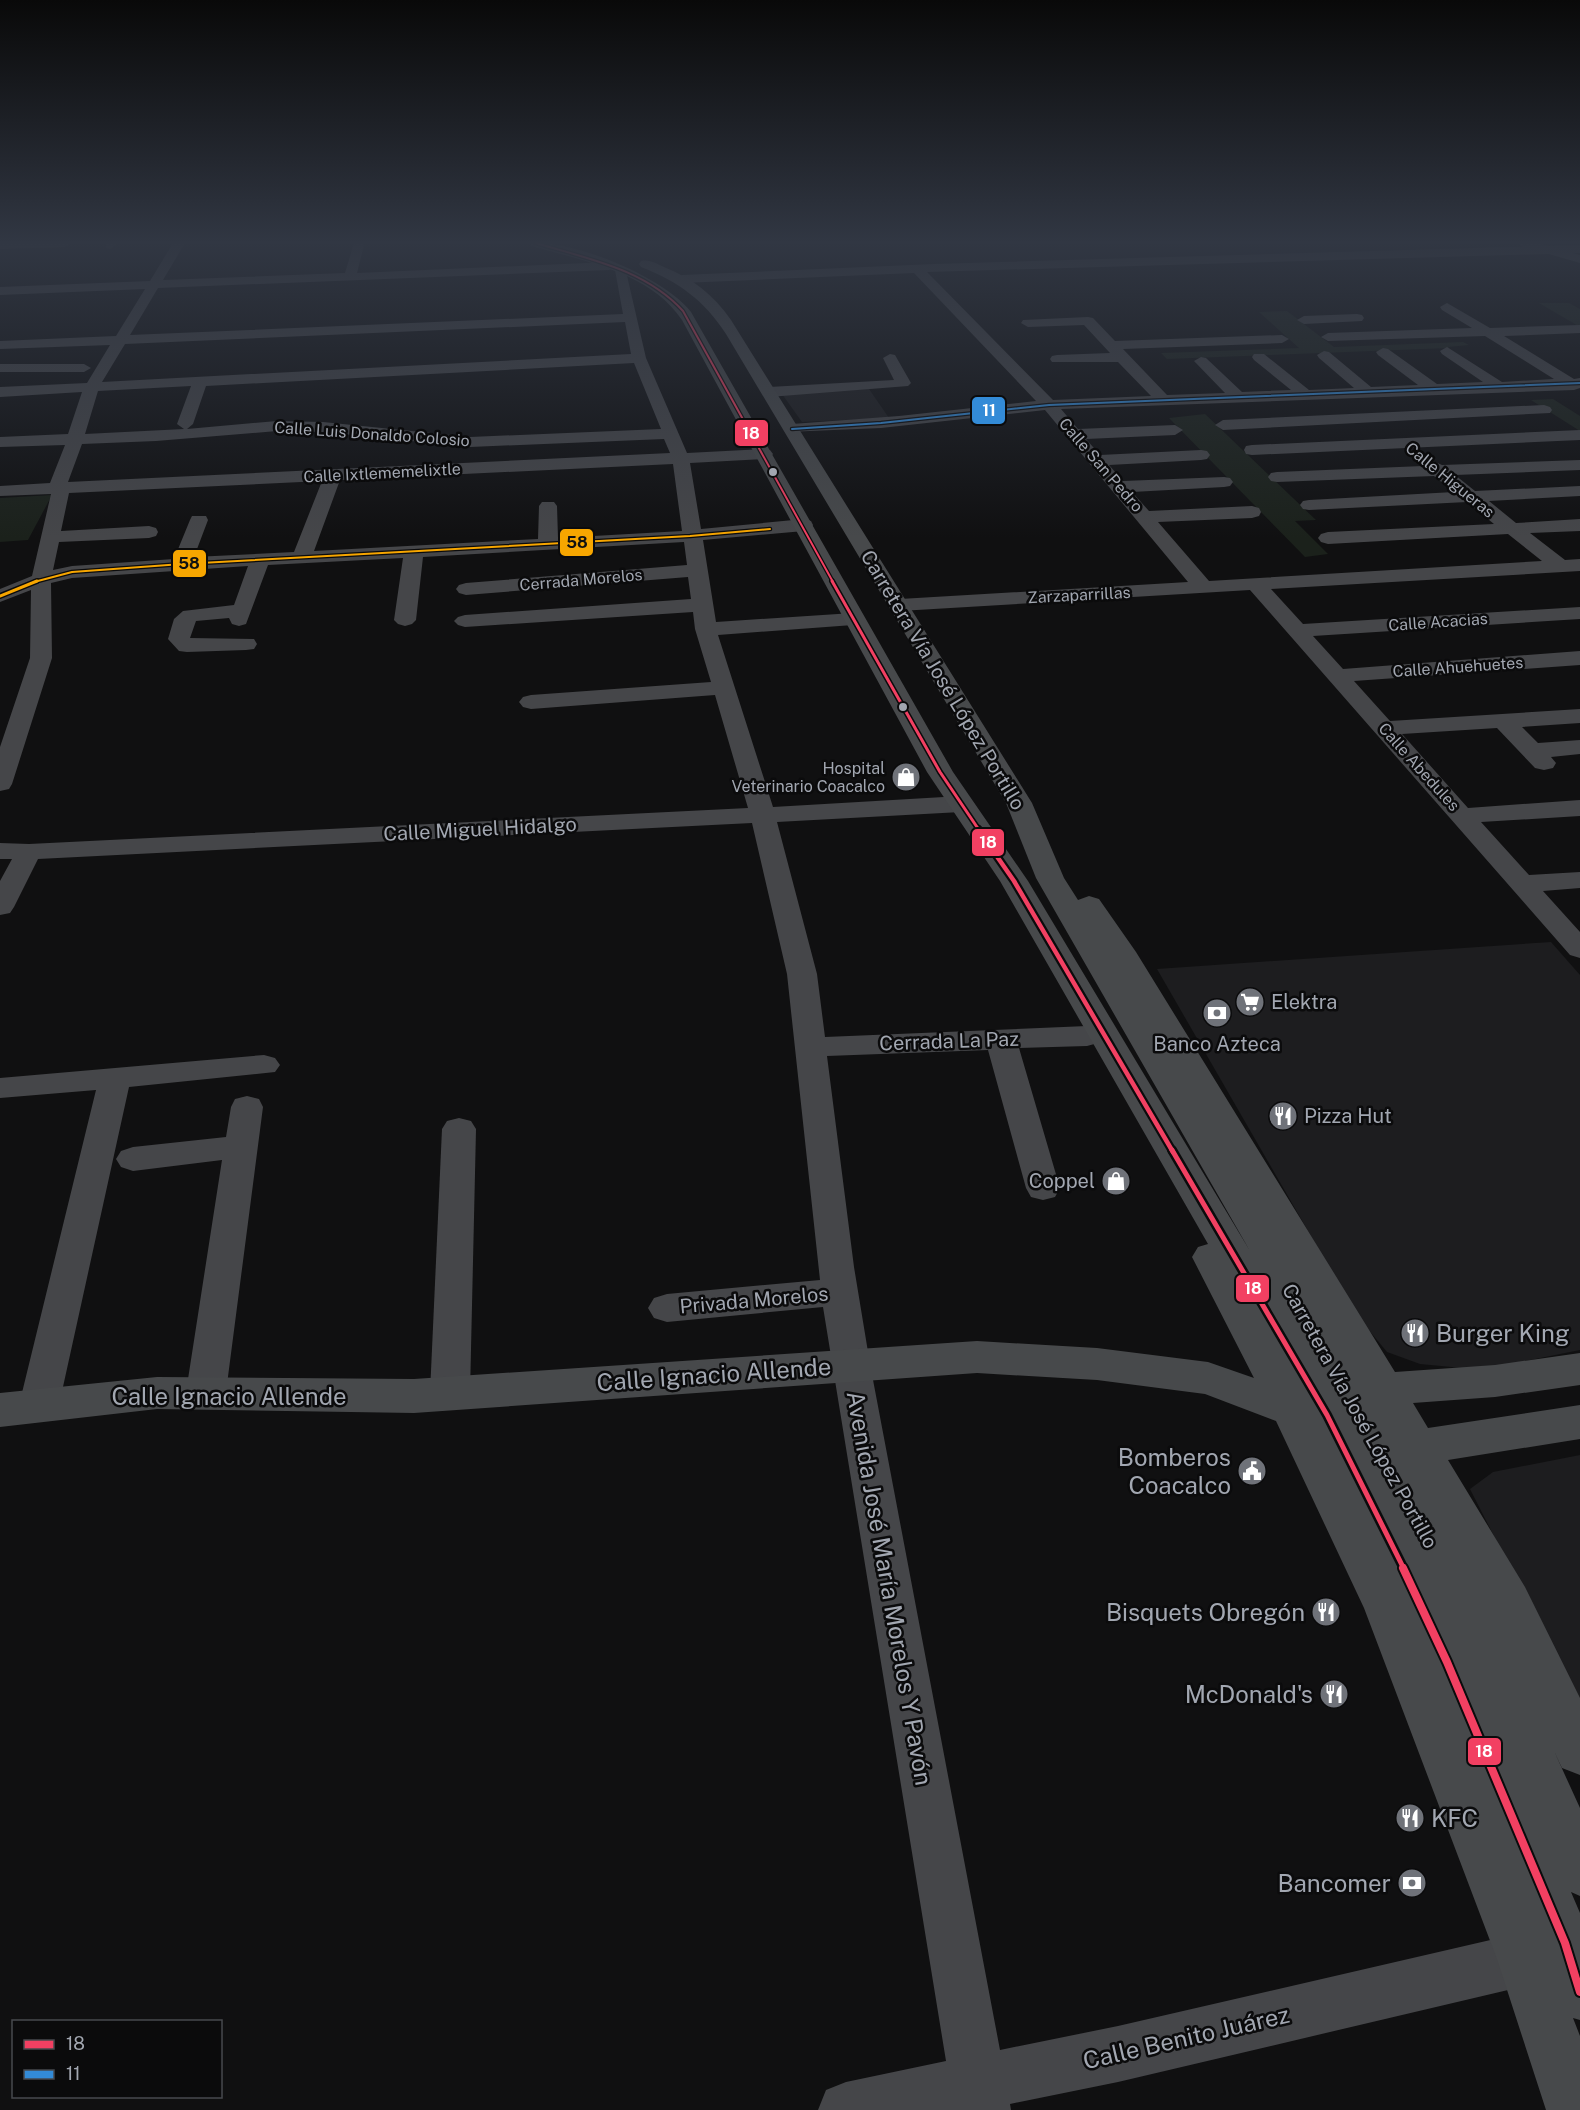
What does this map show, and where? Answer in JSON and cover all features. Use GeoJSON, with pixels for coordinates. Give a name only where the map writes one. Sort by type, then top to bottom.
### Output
{"type":"FeatureCollection","features":[{"type":"Feature","properties":{"kind":"main road","name":"Carretera Vía José López Portillo"},"geometry":{"type":"LineString","coordinates":[[701,341],[804,525],[853,619],[940,772],[961,804],[1032,880],[1328,1352],[1422,1526],[1471,1624],[1580,1869]]}},
{"type":"Feature","properties":{"kind":"main road"},"geometry":{"type":"LineString","coordinates":[[703,341],[704,346]]}},
{"type":"Feature","properties":{"kind":"main road","name":"Carretera Vía José López Portillo"},"geometry":{"type":"LineString","coordinates":[[739,341],[900,605],[1030,802],[1032,880],[1376,1509],[1447,1662],[1557,1965]]}},
{"type":"Feature","properties":{"kind":"main road"},"geometry":{"type":"LineString","coordinates":[[1030,802],[1287,1226],[1508,1602],[1580,1751]]}},
{"type":"Feature","properties":{"kind":"main road"},"geometry":{"type":"LineString","coordinates":[[961,804],[1087,1036],[1200,1236],[1291,1409],[1388,1606],[1557,1965],[1576,2110]]}},
{"type":"Feature","properties":{"kind":"main road"},"geometry":{"type":"LineString","coordinates":[[1200,1236],[1215,1244],[1240,1246],[1264,1242],[1279,1235],[1287,1226]]}},
{"type":"Feature","properties":{"kind":"main road","name":"Calle Ignacio Allende"},"geometry":{"type":"LineString","coordinates":[[19,1408],[157,1393],[414,1396],[977,1357],[1097,1364],[1208,1378],[1291,1409],[1417,1447]]}},
{"type":"Feature","properties":{"kind":"main road"},"geometry":{"type":"LineString","coordinates":[[1291,1409],[1384,1389],[1495,1381],[1580,1369]]}},
{"type":"Feature","properties":{"kind":"main road"},"geometry":{"type":"LineString","coordinates":[[1417,1447],[1580,1422]]}},
{"type":"Feature","properties":{"kind":"main road"},"geometry":{"type":"LineString","coordinates":[[1388,1606],[1388,1583],[1395,1570],[1411,1560],[1429,1558],[1458,1563],[1478,1574],[1508,1602]]}},
{"type":"Feature","properties":{"kind":"street"},"geometry":{"type":"LineString","coordinates":[[3,344],[101,341]]}},
{"type":"Feature","properties":{"kind":"street"},"geometry":{"type":"LineString","coordinates":[[0,784],[42,658],[41,579],[60,493],[57,488],[91,388],[119,341]]}},
{"type":"Feature","properties":{"kind":"street"},"geometry":{"type":"LineString","coordinates":[[137,341],[203,341]]}},
{"type":"Feature","properties":{"kind":"street"},"geometry":{"type":"LineString","coordinates":[[636,341],[639,358],[681,459],[690,536],[706,629],[764,816]]}},
{"type":"Feature","properties":{"kind":"street","name":"Calle San Pedro"},"geometry":{"type":"LineString","coordinates":[[985,341],[1075,434],[1204,588]]}},
{"type":"Feature","properties":{"kind":"street"},"geometry":{"type":"LineString","coordinates":[[1104,341],[1139,341]]}},
{"type":"Feature","properties":{"kind":"street"},"geometry":{"type":"LineString","coordinates":[[1504,341],[1577,385]]}},
{"type":"Feature","properties":{"kind":"street"},"geometry":{"type":"LineString","coordinates":[[1108,342],[1163,400]]}},
{"type":"Feature","properties":{"kind":"street"},"geometry":{"type":"LineString","coordinates":[[1447,351],[1500,387]]}},
{"type":"Feature","properties":{"kind":"street"},"geometry":{"type":"LineString","coordinates":[[1383,352],[1433,389]]}},
{"type":"Feature","properties":{"kind":"street"},"geometry":{"type":"LineString","coordinates":[[1324,355],[1368,392]]}},
{"type":"Feature","properties":{"kind":"street"},"geometry":{"type":"LineString","coordinates":[[0,392],[200,382],[407,376],[560,356],[639,358]]}},
{"type":"Feature","properties":{"kind":"street"},"geometry":{"type":"LineString","coordinates":[[1057,359],[1123,357]]}},
{"type":"Feature","properties":{"kind":"street"},"geometry":{"type":"LineString","coordinates":[[1259,357],[1305,394]]}},
{"type":"Feature","properties":{"kind":"street"},"geometry":{"type":"LineString","coordinates":[[769,392],[901,384],[903,383],[890,358]]}},
{"type":"Feature","properties":{"kind":"street"},"geometry":{"type":"LineString","coordinates":[[1201,361],[1238,397]]}},
{"type":"Feature","properties":{"kind":"street"},"geometry":{"type":"LineString","coordinates":[[0,368],[103,368]]}},
{"type":"Feature","properties":{"kind":"street"},"geometry":{"type":"LineString","coordinates":[[181,383],[189,369]]}},
{"type":"Feature","properties":{"kind":"street"},"geometry":{"type":"LineString","coordinates":[[1123,378],[1142,377]]}},
{"type":"Feature","properties":{"kind":"street"},"geometry":{"type":"LineString","coordinates":[[191,418],[200,382]]}},
{"type":"Feature","properties":{"kind":"street"},"geometry":{"type":"LineString","coordinates":[[132,401],[140,385]]}},
{"type":"Feature","properties":{"kind":"street"},"geometry":{"type":"LineString","coordinates":[[792,429],[856,425],[1001,407],[1577,385]]}},
{"type":"Feature","properties":{"kind":"street","name":"Calle Higueras"},"geometry":{"type":"LineString","coordinates":[[1342,393],[1510,529],[1560,566]]}},
{"type":"Feature","properties":{"kind":"street"},"geometry":{"type":"LineString","coordinates":[[1223,425],[1544,410]]}},
{"type":"Feature","properties":{"kind":"street"},"geometry":{"type":"LineString","coordinates":[[643,418],[668,426]]}},
{"type":"Feature","properties":{"kind":"street","name":"Calle Luis Donaldo Colosio"},"geometry":{"type":"LineString","coordinates":[[0,442],[75,440],[277,426],[323,427],[470,442],[668,426]]}},
{"type":"Feature","properties":{"kind":"street"},"geometry":{"type":"LineString","coordinates":[[1075,434],[1175,430]]}},
{"type":"Feature","properties":{"kind":"street"},"geometry":{"type":"LineString","coordinates":[[1252,450],[1580,435]]}},
{"type":"Feature","properties":{"kind":"street","name":"Calle Ixtlememelixtle"},"geometry":{"type":"LineString","coordinates":[[0,491],[764,454]]}},
{"type":"Feature","properties":{"kind":"street"},"geometry":{"type":"LineString","coordinates":[[1097,460],[1202,455]]}},
{"type":"Feature","properties":{"kind":"street"},"geometry":{"type":"LineString","coordinates":[[1277,477],[1580,465]]}},
{"type":"Feature","properties":{"kind":"street"},"geometry":{"type":"LineString","coordinates":[[302,557],[333,476]]}},
{"type":"Feature","properties":{"kind":"street"},"geometry":{"type":"LineString","coordinates":[[1119,488],[1224,482]]}},
{"type":"Feature","properties":{"kind":"street"},"geometry":{"type":"LineString","coordinates":[[1309,505],[1580,491]]}},
{"type":"Feature","properties":{"kind":"street"},"geometry":{"type":"LineString","coordinates":[[548,506],[548,543]]}},
{"type":"Feature","properties":{"kind":"street"},"geometry":{"type":"LineString","coordinates":[[1145,517],[1252,512]]}},
{"type":"Feature","properties":{"kind":"street"},"geometry":{"type":"LineString","coordinates":[[182,564],[199,520]]}},
{"type":"Feature","properties":{"kind":"street"},"geometry":{"type":"LineString","coordinates":[[0,596],[41,579],[72,572],[260,559],[690,536],[804,525]]}},
{"type":"Feature","properties":{"kind":"street"},"geometry":{"type":"LineString","coordinates":[[1328,538],[1580,525]]}},
{"type":"Feature","properties":{"kind":"street"},"geometry":{"type":"LineString","coordinates":[[50,537],[149,532]]}},
{"type":"Feature","properties":{"kind":"street"},"geometry":{"type":"LineString","coordinates":[[405,620],[414,551]]}},
{"type":"Feature","properties":{"kind":"street"},"geometry":{"type":"LineString","coordinates":[[246,644],[187,646],[179,639],[185,619],[190,615],[241,615],[260,559]]}},
{"type":"Feature","properties":{"kind":"street","name":"Zarzaparrillas"},"geometry":{"type":"LineString","coordinates":[[1257,586],[1291,581],[1580,565]]}},
{"type":"Feature","properties":{"kind":"street","name":"Cerrada Morelos"},"geometry":{"type":"LineString","coordinates":[[466,589],[695,570]]}},
{"type":"Feature","properties":{"kind":"street","name":"Zarzaparrillas"},"geometry":{"type":"LineString","coordinates":[[900,605],[1204,588],[1257,586],[1298,588],[1580,572]]}},
{"type":"Feature","properties":{"kind":"street","name":"Calle Abedules"},"geometry":{"type":"LineString","coordinates":[[1257,586],[1580,949]]}},
{"type":"Feature","properties":{"kind":"street"},"geometry":{"type":"LineString","coordinates":[[465,621],[701,605]]}},
{"type":"Feature","properties":{"kind":"street","name":"Calle Acacias"},"geometry":{"type":"LineString","coordinates":[[1297,630],[1580,613]]}},
{"type":"Feature","properties":{"kind":"street"},"geometry":{"type":"LineString","coordinates":[[706,629],[853,619]]}},
{"type":"Feature","properties":{"kind":"street","name":"Calle Ahuehuetes"},"geometry":{"type":"LineString","coordinates":[[1337,676],[1580,658]]}},
{"type":"Feature","properties":{"kind":"street"},"geometry":{"type":"LineString","coordinates":[[531,702],[724,688]]}},
{"type":"Feature","properties":{"kind":"street"},"geometry":{"type":"LineString","coordinates":[[1384,728],[1503,721],[1576,710]]}},
{"type":"Feature","properties":{"kind":"street"},"geometry":{"type":"LineString","coordinates":[[1503,721],[1538,757],[1580,747]]}},
{"type":"Feature","properties":{"kind":"street","name":"Calle Miguel Hidalgo"},"geometry":{"type":"LineString","coordinates":[[0,851],[29,852],[227,840],[764,816],[961,804]]}},
{"type":"Feature","properties":{"kind":"street"},"geometry":{"type":"LineString","coordinates":[[1462,816],[1580,808]]}},
{"type":"Feature","properties":{"kind":"street","name":"Avenida José María Morelos Y Pavón"},"geometry":{"type":"LineString","coordinates":[[764,816],[802,974],[840,1292],[851,1364],[980,2096]]}},
{"type":"Feature","properties":{"kind":"street"},"geometry":{"type":"LineString","coordinates":[[0,907],[29,852]]}},
{"type":"Feature","properties":{"kind":"street"},"geometry":{"type":"LineString","coordinates":[[1522,884],[1580,880]]}},
{"type":"Feature","properties":{"kind":"street","name":"Cerrada La Paz"},"geometry":{"type":"LineString","coordinates":[[810,1047],[1087,1036]]}},
{"type":"Feature","properties":{"kind":"street"},"geometry":{"type":"LineString","coordinates":[[1000,1039],[1042,1188]]}},
{"type":"Feature","properties":{"kind":"street"},"geometry":{"type":"LineString","coordinates":[[0,1088],[264,1065]]}},
{"type":"Feature","properties":{"kind":"street"},"geometry":{"type":"LineString","coordinates":[[19,1408],[115,1078]]}},
{"type":"Feature","properties":{"kind":"street"},"geometry":{"type":"LineString","coordinates":[[206,1392],[247,1107]]}},
{"type":"Feature","properties":{"kind":"street"},"geometry":{"type":"LineString","coordinates":[[450,1393],[459,1129]]}},
{"type":"Feature","properties":{"kind":"street"},"geometry":{"type":"LineString","coordinates":[[133,1159],[241,1147]]}},
{"type":"Feature","properties":{"kind":"street","name":"Privada Morelos"},"geometry":{"type":"LineString","coordinates":[[667,1308],[840,1292]]}},
{"type":"Feature","properties":{"kind":"street","name":"Calle Benito Juárez"},"geometry":{"type":"LineString","coordinates":[[846,2110],[980,2096],[1118,2054],[1557,1965]]}},
{"type":"Feature","properties":{"kind":"shaded area"},"geometry":{"type":"Polygon","coordinates":[[[1292,341],[1327,341],[1334,347],[1463,342],[1469,345],[1449,348],[1167,359],[1161,353],[1299,348],[1292,341]]]}},
{"type":"Feature","properties":{"kind":"shaded area"},"geometry":{"type":"Polygon","coordinates":[[[869,389],[889,418],[802,422],[782,394],[869,389]]]}},
{"type":"Feature","properties":{"kind":"shaded area"},"geometry":{"type":"Polygon","coordinates":[[[1553,399],[1580,416],[1580,431],[1531,400],[1553,399]]]}},
{"type":"Feature","properties":{"kind":"shaded area"},"geometry":{"type":"Polygon","coordinates":[[[1205,414],[1316,520],[1295,521],[1328,554],[1305,557],[1169,418],[1205,414]]]}},
{"type":"Feature","properties":{"kind":"shaded area"},"geometry":{"type":"Polygon","coordinates":[[[52,495],[28,540],[0,542],[0,498],[52,495]]]}},
{"type":"Feature","properties":{"kind":"shaded area"},"geometry":{"type":"Polygon","coordinates":[[[1551,942],[1580,975],[1580,1350],[1501,1366],[1462,1368],[1420,1364],[1387,1352],[1357,1316],[1157,969],[1551,942]]]}},
{"type":"Feature","properties":{"kind":"shaded area"},"geometry":{"type":"Polygon","coordinates":[[[1580,1455],[1580,1705],[1470,1489],[1493,1472],[1580,1455]]]}},
{"type":"Feature","properties":{"kind":"transit line","name":"18"},"geometry":{"type":"LineString","coordinates":[[701,341],[853,619],[940,772],[1014,881],[1327,1415],[1381,1520],[1447,1662],[1565,1943],[1580,1992]]}},
{"type":"Feature","properties":{"kind":"transit line","name":"11"},"geometry":{"type":"LineString","coordinates":[[792,429],[881,423],[1049,405],[1580,383]]}},
{"type":"Feature","properties":{"kind":"transit line","name":"58"},"geometry":{"type":"LineString","coordinates":[[0,596],[41,579],[72,572],[690,536],[770,529]]}},
{"type":"Feature","properties":{"kind":"place","name":"Hospital Veterinario Coacalco"},"geometry":{"type":"Point","coordinates":[906,777]}},
{"type":"Feature","properties":{"kind":"place","name":"Elektra"},"geometry":{"type":"Point","coordinates":[1250,1002]}},
{"type":"Feature","properties":{"kind":"place","name":"Banco Azteca"},"geometry":{"type":"Point","coordinates":[1217,1013]}},
{"type":"Feature","properties":{"kind":"place","name":"Pizza Hut"},"geometry":{"type":"Point","coordinates":[1283,1116]}},
{"type":"Feature","properties":{"kind":"place","name":"Coppel"},"geometry":{"type":"Point","coordinates":[1116,1181]}},
{"type":"Feature","properties":{"kind":"place","name":"Burger King"},"geometry":{"type":"Point","coordinates":[1415,1333]}},
{"type":"Feature","properties":{"kind":"place","name":"Bomberos Coacalco"},"geometry":{"type":"Point","coordinates":[1252,1471]}},
{"type":"Feature","properties":{"kind":"place","name":"Bisquets Obregón"},"geometry":{"type":"Point","coordinates":[1326,1612]}},
{"type":"Feature","properties":{"kind":"place","name":"McDonald's"},"geometry":{"type":"Point","coordinates":[1334,1694]}},
{"type":"Feature","properties":{"kind":"place","name":"KFC"},"geometry":{"type":"Point","coordinates":[1410,1818]}},
{"type":"Feature","properties":{"kind":"place","name":"Bancomer"},"geometry":{"type":"Point","coordinates":[1412,1883]}}]}
